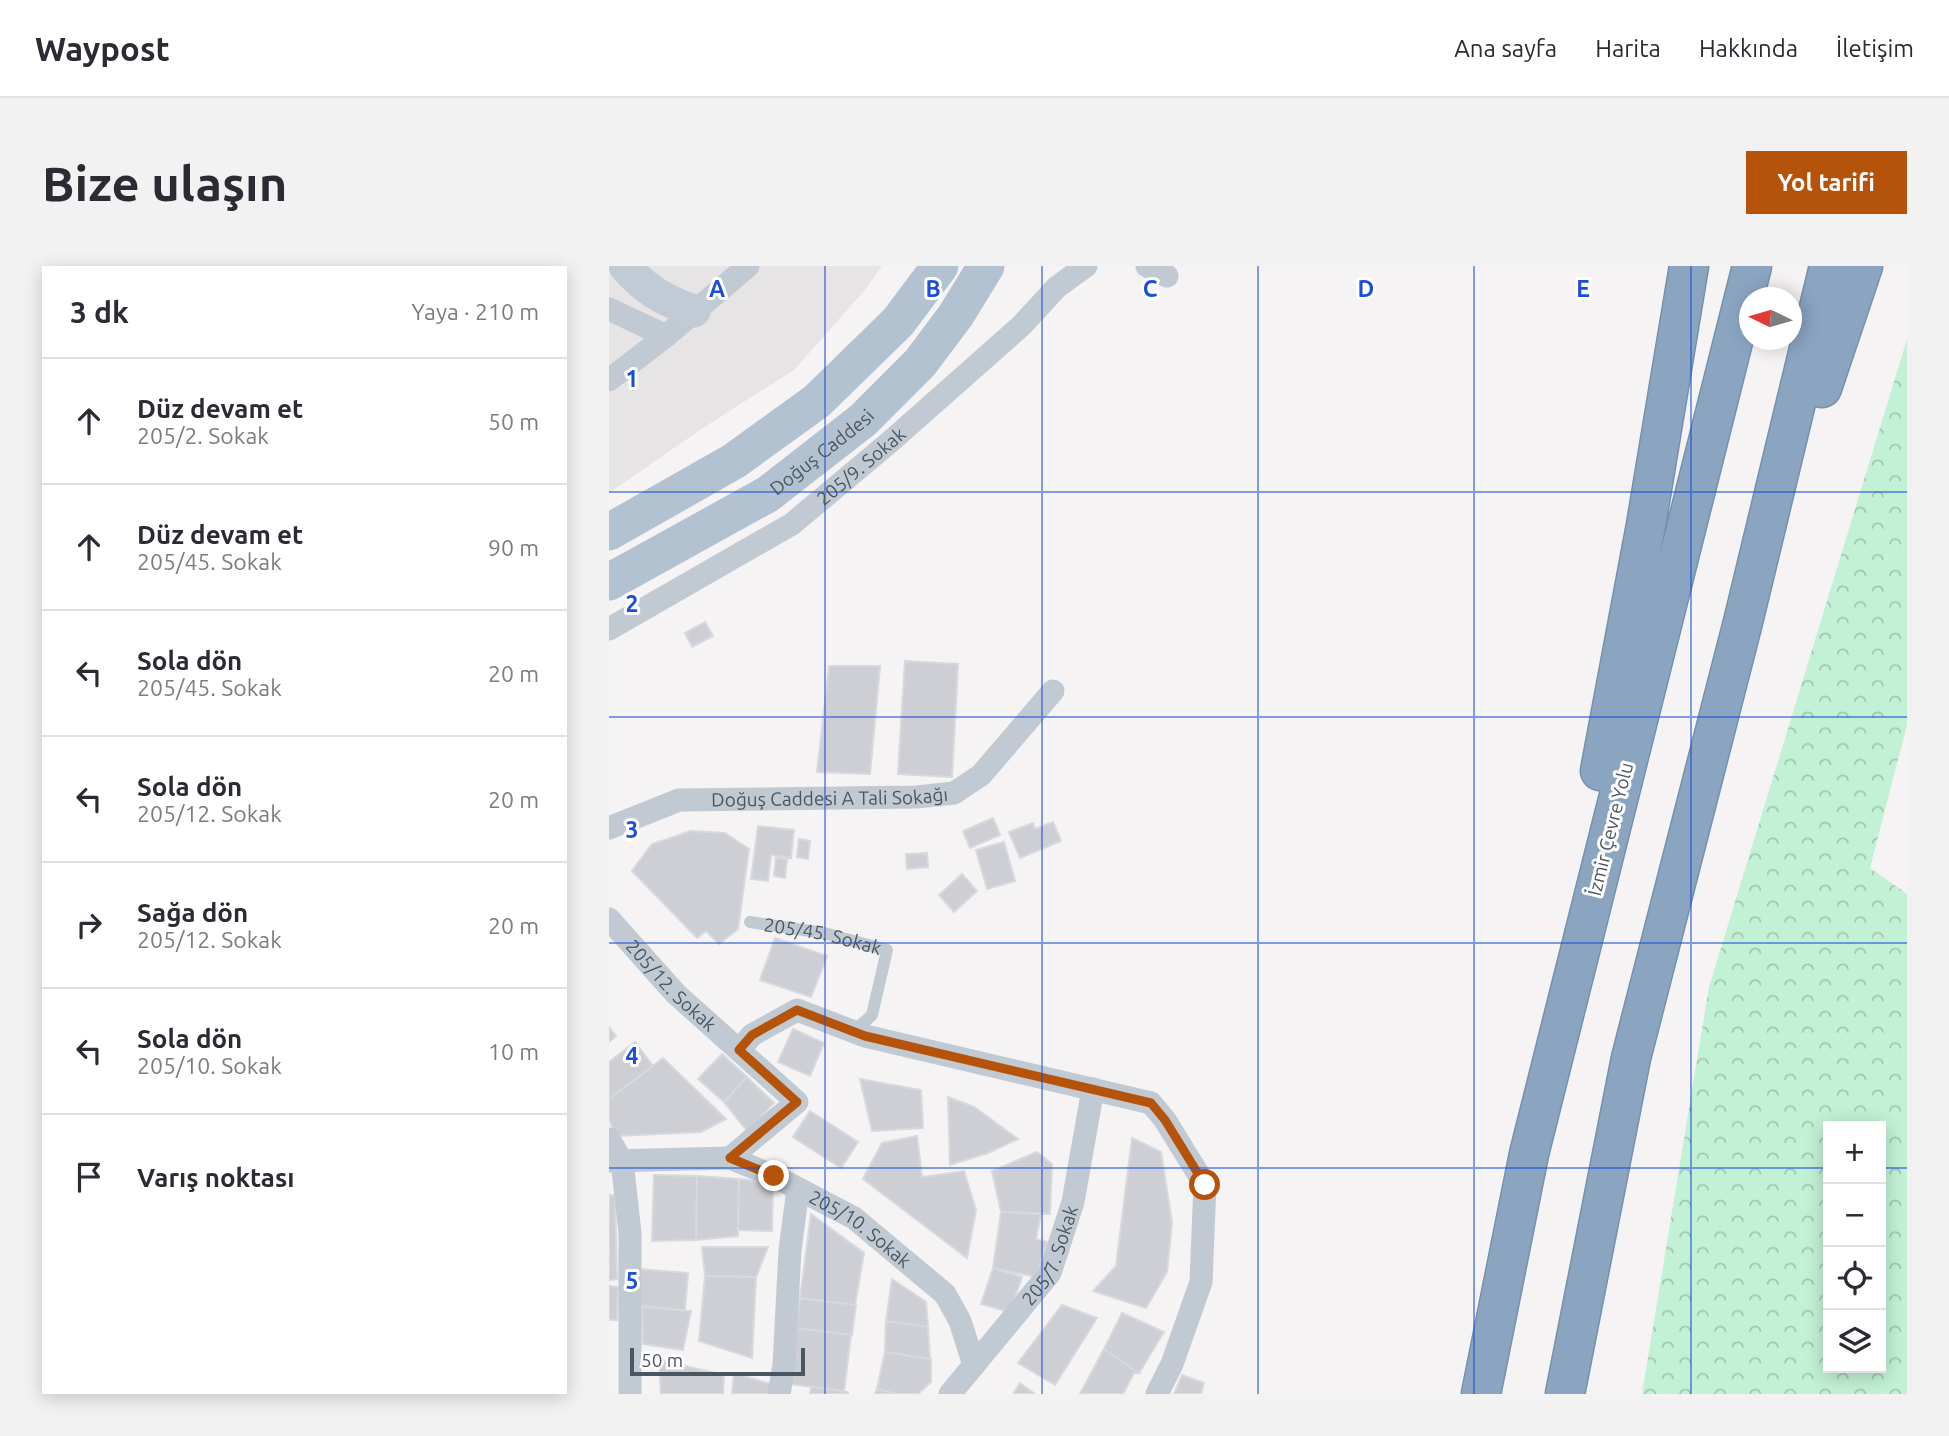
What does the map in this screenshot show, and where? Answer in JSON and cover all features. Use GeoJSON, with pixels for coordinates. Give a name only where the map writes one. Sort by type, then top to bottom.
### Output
{"type":"FeatureCollection","features":[{"type":"Feature","properties":{"kind":"highway"},"geometry":{"type":"LineString","coordinates":[[1529,1154],[1646,525],[1689,266]]}},
{"type":"Feature","properties":{"kind":"highway","name":"İzmir Çevre Yolu"},"geometry":{"type":"LineString","coordinates":[[1482,1394],[1529,1154],[1752,266]]}},
{"type":"Feature","properties":{"kind":"highway"},"geometry":{"type":"LineString","coordinates":[[1565,1394],[1631,1058],[1743,622],[1829,266]]}},
{"type":"Feature","properties":{"kind":"highway"},"geometry":{"type":"LineString","coordinates":[[1743,622],[1863,266]]}},
{"type":"Feature","properties":{"kind":"main road"},"geometry":{"type":"LineString","coordinates":[[609,532],[734,461],[817,401],[898,322],[940,266]]}},
{"type":"Feature","properties":{"kind":"main road","name":"Doğuş Caddesi"},"geometry":{"type":"LineString","coordinates":[[609,582],[768,494],[863,420],[920,363],[956,315],[986,266]]}},
{"type":"Feature","properties":{"kind":"street"},"geometry":{"type":"LineString","coordinates":[[625,266],[639,283],[667,302],[694,311]]}},
{"type":"Feature","properties":{"kind":"street"},"geometry":{"type":"LineString","coordinates":[[609,380],[666,336],[748,266]]}},
{"type":"Feature","properties":{"kind":"street","name":"205/9. Sokak"},"geometry":{"type":"LineString","coordinates":[[609,629],[792,524],[1022,325],[1057,287],[1086,266]]}},
{"type":"Feature","properties":{"kind":"street"},"geometry":{"type":"LineString","coordinates":[[609,309],[666,336]]}},
{"type":"Feature","properties":{"kind":"street","name":"Doğuş Caddesi A Tali Sokağı"},"geometry":{"type":"LineString","coordinates":[[609,828],[679,800],[917,797],[954,793],[981,775],[1053,691]]}},
{"type":"Feature","properties":{"kind":"street","name":"205/12. Sokak"},"geometry":{"type":"LineString","coordinates":[[609,919],[676,994],[797,1102],[730,1158]]}},
{"type":"Feature","properties":{"kind":"street"},"geometry":{"type":"LineString","coordinates":[[739,1050],[752,1035],[797,1010],[853,1032],[1151,1103],[1165,1120],[1205,1185],[1201,1282],[1172,1364],[1157,1394]]}},
{"type":"Feature","properties":{"kind":"street","name":"205/7. Sokak"},"geometry":{"type":"LineString","coordinates":[[950,1394],[1050,1273],[1073,1202],[1093,1089]]}},
{"type":"Feature","properties":{"kind":"street"},"geometry":{"type":"LineString","coordinates":[[609,1139],[630,1233],[620,1334],[630,1394]]}},
{"type":"Feature","properties":{"kind":"street","name":"205/10. Sokak"},"geometry":{"type":"LineString","coordinates":[[616,1161],[730,1158],[854,1218],[945,1294],[960,1321],[974,1364]]}},
{"type":"Feature","properties":{"kind":"street"},"geometry":{"type":"LineString","coordinates":[[779,1394],[784,1365],[790,1250],[798,1189]]}},
{"type":"Feature","properties":{"kind":"lane","name":"205/45. Sokak"},"geometry":{"type":"LineString","coordinates":[[750,922],[824,933],[887,950],[872,1015],[853,1032]]}},
{"type":"Feature","properties":{"kind":"shaded area"},"geometry":{"type":"Polygon","coordinates":[[[609,266],[882,266],[864,291],[794,370],[609,493],[609,266]]]}},
{"type":"Feature","properties":{"kind":"green space"},"geometry":{"type":"Polygon","coordinates":[[[1907,339],[1907,725],[1870,868],[1907,894],[1907,1394],[1642,1394],[1709,987],[1907,339]]]}},
{"type":"Feature","properties":{"kind":"building"},"geometry":{"type":"Polygon","coordinates":[[[705,622],[713,636],[692,647],[685,633],[705,622]]]}},
{"type":"Feature","properties":{"kind":"building"},"geometry":{"type":"Polygon","coordinates":[[[905,661],[958,664],[952,777],[898,774],[905,661]]]}},
{"type":"Feature","properties":{"kind":"building"},"geometry":{"type":"Polygon","coordinates":[[[829,666],[880,666],[870,774],[817,772],[829,666]]]}},
{"type":"Feature","properties":{"kind":"building"},"geometry":{"type":"Polygon","coordinates":[[[993,818],[1000,835],[970,848],[963,831],[993,818]]]}},
{"type":"Feature","properties":{"kind":"building"},"geometry":{"type":"Polygon","coordinates":[[[1053,822],[1061,841],[1020,858],[1009,832],[1033,823],[1035,829],[1053,822]]]}},
{"type":"Feature","properties":{"kind":"building"},"geometry":{"type":"Polygon","coordinates":[[[758,826],[794,830],[791,858],[771,855],[768,881],[751,879],[758,826]]]}},
{"type":"Feature","properties":{"kind":"building"},"geometry":{"type":"Polygon","coordinates":[[[691,831],[725,833],[749,849],[738,929],[719,944],[706,931],[697,938],[632,871],[652,844],[691,831]]]}},
{"type":"Feature","properties":{"kind":"building"},"geometry":{"type":"Polygon","coordinates":[[[799,839],[810,841],[808,859],[797,857],[799,839]]]}},
{"type":"Feature","properties":{"kind":"building"},"geometry":{"type":"Polygon","coordinates":[[[1004,842],[1015,881],[987,889],[976,850],[1004,842]]]}},
{"type":"Feature","properties":{"kind":"building"},"geometry":{"type":"Polygon","coordinates":[[[927,853],[928,867],[907,869],[906,854],[927,853]]]}},
{"type":"Feature","properties":{"kind":"building"},"geometry":{"type":"Polygon","coordinates":[[[776,858],[787,859],[785,878],[774,876],[776,858]]]}},
{"type":"Feature","properties":{"kind":"building"},"geometry":{"type":"Polygon","coordinates":[[[962,874],[977,891],[954,912],[939,895],[962,874]]]}},
{"type":"Feature","properties":{"kind":"building"},"geometry":{"type":"Polygon","coordinates":[[[775,938],[827,956],[811,997],[760,980],[775,938]]]}},
{"type":"Feature","properties":{"kind":"building"},"geometry":{"type":"Polygon","coordinates":[[[609,1027],[616,1036],[609,1042],[609,1027]]]}},
{"type":"Feature","properties":{"kind":"building"},"geometry":{"type":"Polygon","coordinates":[[[793,1029],[824,1043],[810,1076],[778,1062],[793,1029]]]}},
{"type":"Feature","properties":{"kind":"building"},"geometry":{"type":"Polygon","coordinates":[[[635,1042],[653,1066],[609,1099],[609,1062],[635,1042]]]}},
{"type":"Feature","properties":{"kind":"building"},"geometry":{"type":"Polygon","coordinates":[[[722,1054],[747,1077],[724,1102],[698,1079],[722,1054]]]}},
{"type":"Feature","properties":{"kind":"building"},"geometry":{"type":"Polygon","coordinates":[[[663,1058],[726,1119],[701,1132],[616,1136],[609,1120],[609,1099],[663,1058]]]}},
{"type":"Feature","properties":{"kind":"building"},"geometry":{"type":"Polygon","coordinates":[[[747,1077],[774,1103],[747,1131],[724,1102],[747,1077]]]}},
{"type":"Feature","properties":{"kind":"building"},"geometry":{"type":"Polygon","coordinates":[[[860,1079],[921,1090],[923,1128],[872,1131],[860,1079]]]}},
{"type":"Feature","properties":{"kind":"building"},"geometry":{"type":"Polygon","coordinates":[[[948,1097],[974,1107],[1018,1139],[988,1153],[950,1165],[948,1097]]]}},
{"type":"Feature","properties":{"kind":"building"},"geometry":{"type":"Polygon","coordinates":[[[810,1111],[858,1142],[841,1168],[793,1137],[810,1111]]]}},
{"type":"Feature","properties":{"kind":"building"},"geometry":{"type":"Polygon","coordinates":[[[917,1136],[922,1177],[964,1171],[976,1210],[967,1258],[863,1179],[882,1143],[917,1136]]]}},
{"type":"Feature","properties":{"kind":"building"},"geometry":{"type":"Polygon","coordinates":[[[1132,1138],[1161,1152],[1172,1222],[1167,1272],[1146,1308],[1093,1291],[1116,1266],[1132,1138]]]}},
{"type":"Feature","properties":{"kind":"building"},"geometry":{"type":"Polygon","coordinates":[[[1037,1152],[1052,1164],[1050,1214],[1001,1212],[992,1171],[1037,1152]]]}},
{"type":"Feature","properties":{"kind":"building"},"geometry":{"type":"Polygon","coordinates":[[[654,1175],[697,1176],[696,1240],[652,1241],[654,1175]]]}},
{"type":"Feature","properties":{"kind":"building"},"geometry":{"type":"Polygon","coordinates":[[[697,1176],[739,1179],[738,1236],[696,1240],[697,1176]]]}},
{"type":"Feature","properties":{"kind":"building"},"geometry":{"type":"Polygon","coordinates":[[[739,1179],[773,1183],[772,1231],[738,1230],[739,1179]]]}},
{"type":"Feature","properties":{"kind":"building"},"geometry":{"type":"Polygon","coordinates":[[[609,1195],[615,1195],[617,1279],[609,1280],[609,1195]]]}},
{"type":"Feature","properties":{"kind":"building"},"geometry":{"type":"Polygon","coordinates":[[[1001,1212],[1041,1214],[1036,1239],[1047,1242],[1036,1277],[993,1268],[1001,1212]]]}},
{"type":"Feature","properties":{"kind":"building"},"geometry":{"type":"Polygon","coordinates":[[[811,1214],[864,1253],[855,1305],[800,1298],[811,1214]]]}},
{"type":"Feature","properties":{"kind":"building"},"geometry":{"type":"Polygon","coordinates":[[[702,1247],[768,1247],[756,1277],[705,1276],[702,1247]]]}},
{"type":"Feature","properties":{"kind":"building"},"geometry":{"type":"Polygon","coordinates":[[[993,1268],[1022,1277],[1010,1312],[981,1304],[993,1268]]]}},
{"type":"Feature","properties":{"kind":"building"},"geometry":{"type":"Polygon","coordinates":[[[638,1269],[688,1273],[685,1310],[635,1306],[638,1269]]]}},
{"type":"Feature","properties":{"kind":"building"},"geometry":{"type":"Polygon","coordinates":[[[705,1276],[756,1277],[752,1358],[699,1341],[705,1276]]]}},
{"type":"Feature","properties":{"kind":"building"},"geometry":{"type":"Polygon","coordinates":[[[892,1279],[926,1302],[928,1327],[886,1321],[892,1279]]]}},
{"type":"Feature","properties":{"kind":"building"},"geometry":{"type":"Polygon","coordinates":[[[609,1286],[618,1287],[617,1320],[609,1320],[609,1286]]]}},
{"type":"Feature","properties":{"kind":"building"},"geometry":{"type":"Polygon","coordinates":[[[800,1298],[856,1305],[852,1335],[796,1328],[800,1298]]]}},
{"type":"Feature","properties":{"kind":"building"},"geometry":{"type":"Polygon","coordinates":[[[1062,1305],[1097,1318],[1055,1385],[1018,1363],[1062,1305]]]}},
{"type":"Feature","properties":{"kind":"building"},"geometry":{"type":"Polygon","coordinates":[[[642,1306],[691,1311],[683,1350],[643,1344],[642,1306]]]}},
{"type":"Feature","properties":{"kind":"building"},"geometry":{"type":"Polygon","coordinates":[[[1122,1313],[1164,1332],[1139,1373],[1104,1349],[1122,1313]]]}},
{"type":"Feature","properties":{"kind":"building"},"geometry":{"type":"Polygon","coordinates":[[[886,1321],[928,1327],[930,1359],[885,1352],[886,1321]]]}},
{"type":"Feature","properties":{"kind":"building"},"geometry":{"type":"Polygon","coordinates":[[[796,1328],[851,1335],[844,1391],[789,1384],[796,1328]]]}},
{"type":"Feature","properties":{"kind":"building"},"geometry":{"type":"Polygon","coordinates":[[[1104,1349],[1139,1373],[1134,1373],[1123,1394],[1080,1394],[1104,1349]]]}},
{"type":"Feature","properties":{"kind":"building"},"geometry":{"type":"Polygon","coordinates":[[[885,1352],[931,1359],[931,1382],[918,1394],[897,1394],[877,1389],[885,1352]]]}},
{"type":"Feature","properties":{"kind":"building"},"geometry":{"type":"Polygon","coordinates":[[[659,1360],[724,1375],[723,1394],[661,1394],[659,1360]]]}},
{"type":"Feature","properties":{"kind":"building"},"geometry":{"type":"Polygon","coordinates":[[[734,1373],[774,1385],[773,1394],[732,1394],[734,1373]]]}},
{"type":"Feature","properties":{"kind":"building"},"geometry":{"type":"Polygon","coordinates":[[[1182,1375],[1204,1383],[1201,1394],[1174,1394],[1182,1375]]]}},
{"type":"Feature","properties":{"kind":"building"},"geometry":{"type":"Polygon","coordinates":[[[1020,1383],[1035,1394],[1013,1394],[1020,1383]]]}},
{"type":"Feature","properties":{"kind":"building"},"geometry":{"type":"Polygon","coordinates":[[[811,1387],[848,1392],[848,1394],[810,1394],[811,1387]]]}},
{"type":"Feature","properties":{"kind":"building"},"geometry":{"type":"Polygon","coordinates":[[[877,1389],[897,1394],[875,1394],[877,1389]]]}},
{"type":"Feature","properties":{"kind":"route"},"geometry":{"type":"LineString","coordinates":[[774,1176],[730,1158],[797,1102],[739,1050],[752,1035],[797,1010],[865,1036],[1151,1103],[1165,1120],[1205,1185]]}}]}
